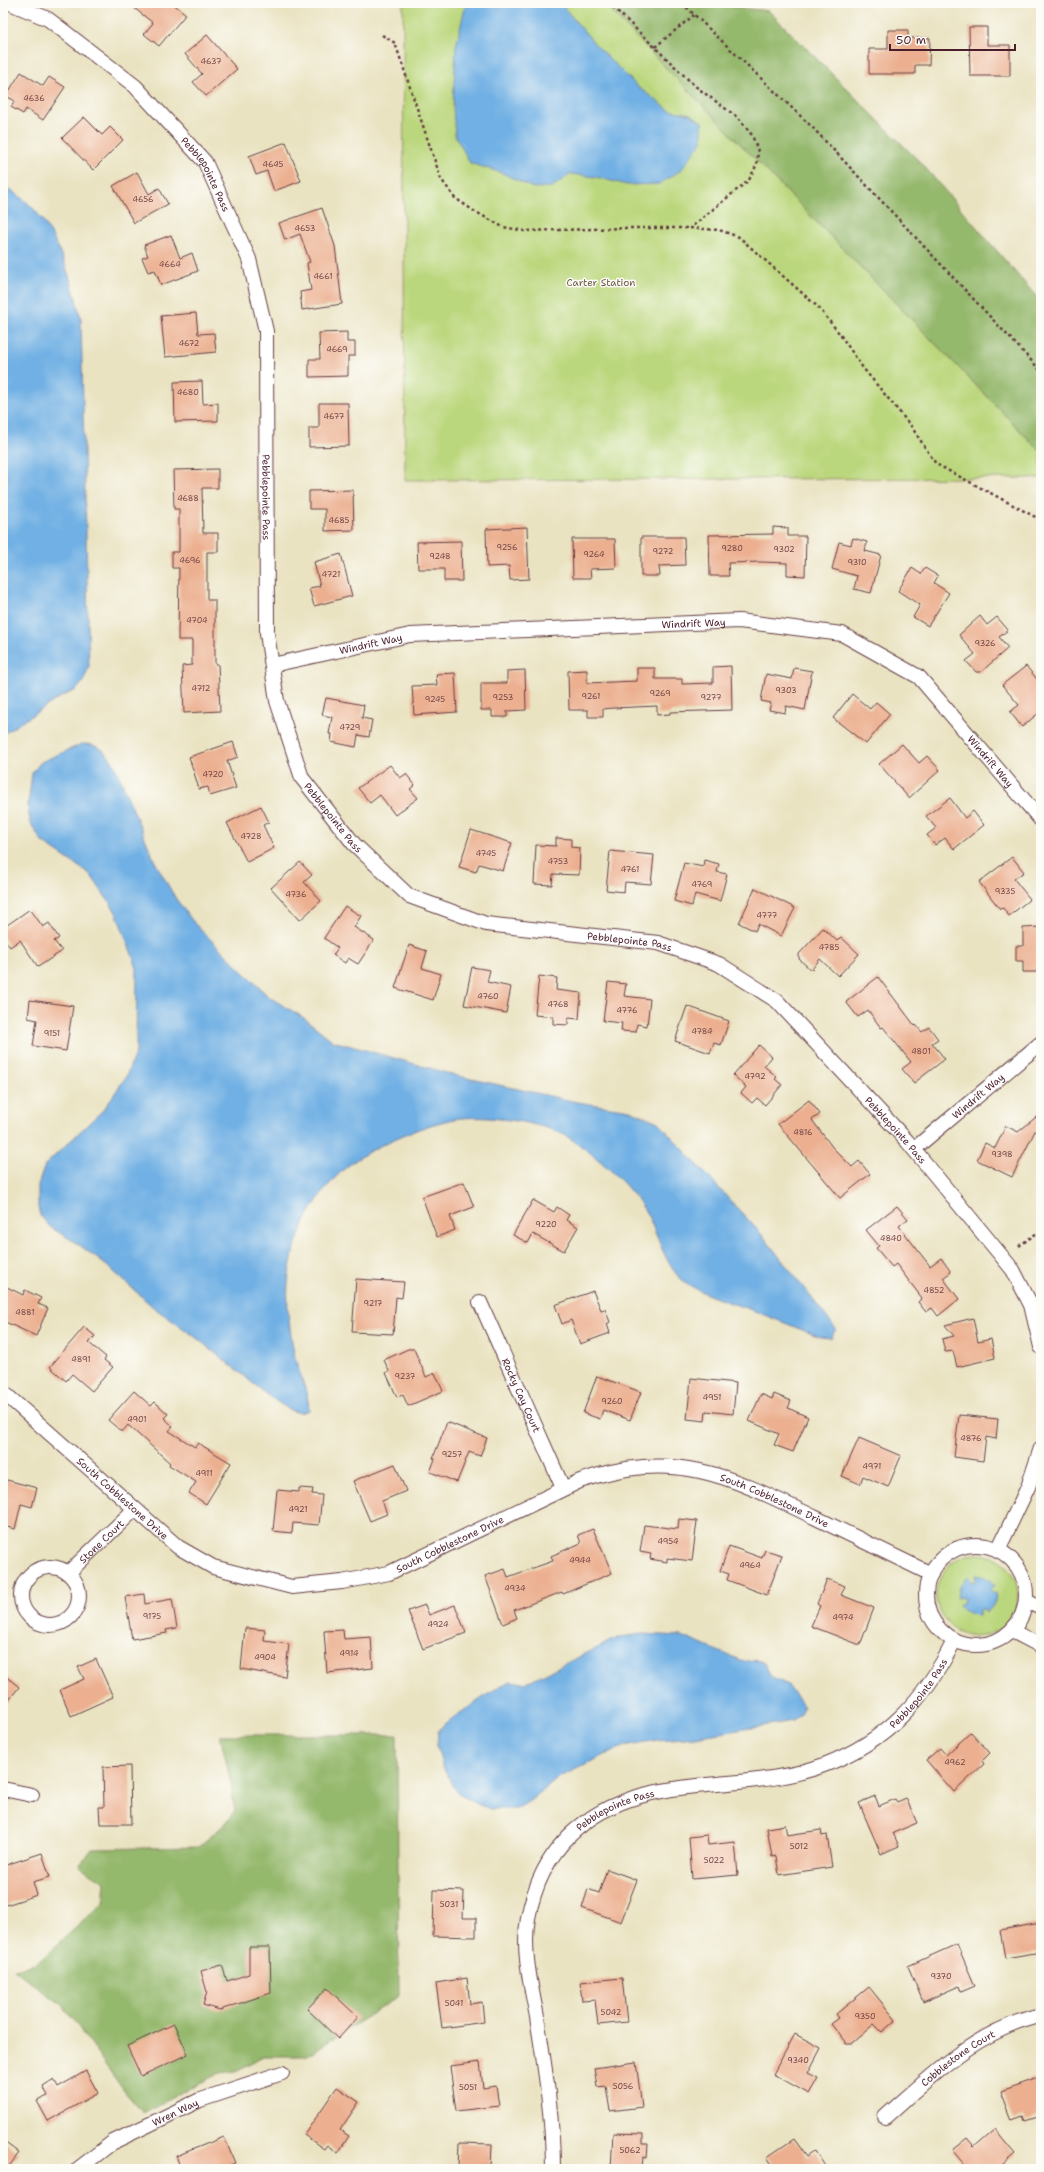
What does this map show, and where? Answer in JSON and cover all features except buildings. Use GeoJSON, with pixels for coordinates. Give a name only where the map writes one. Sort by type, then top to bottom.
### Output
{"type":"FeatureCollection","features":[{"type":"Feature","properties":{"kind":"street","name":"Pebblepointe Pass"},"geometry":{"type":"LineString","coordinates":[[10,3],[48,19],[135,86],[205,162],[249,259],[266,331],[267,633],[277,701],[302,778],[354,844],[409,896],[486,924],[658,943],[719,964],[777,1001],[914,1149],[1013,1270],[1031,1305],[1041,1347]]}},
{"type":"Feature","properties":{"kind":"street","name":"Windrift Way"},"geometry":{"type":"LineString","coordinates":[[272,665],[410,636],[739,621],[842,634],[919,677],[1041,820]]}},
{"type":"Feature","properties":{"kind":"street","name":"Windrift Way"},"geometry":{"type":"LineString","coordinates":[[914,1149],[1041,1043]]}},
{"type":"Feature","properties":{"kind":"street","name":"Rocky Cay Court"},"geometry":{"type":"LineString","coordinates":[[480,1302],[563,1488]]}},
{"type":"Feature","properties":{"kind":"street","name":"South Cobblestone Drive"},"geometry":{"type":"LineString","coordinates":[[3,1392],[178,1546],[213,1567],[292,1587],[342,1582],[389,1573],[563,1488],[597,1475],[637,1468],[673,1467],[704,1471],[756,1488],[930,1574]]}},
{"type":"Feature","properties":{"kind":"street"},"geometry":{"type":"LineString","coordinates":[[998,1550],[1028,1487],[1041,1448]]}},
{"type":"Feature","properties":{"kind":"street","name":"Stone Court"},"geometry":{"type":"LineString","coordinates":[[68,1573],[135,1509]]}},
{"type":"Feature","properties":{"kind":"street"},"geometry":{"type":"LineString","coordinates":[[976,1545],[998,1550],[1014,1562],[1025,1583],[1026,1601],[1022,1617],[1012,1632],[998,1641],[972,1646],[954,1641],[938,1629],[929,1613],[926,1589],[930,1574],[941,1560],[956,1549],[976,1545]]}},
{"type":"Feature","properties":{"kind":"street"},"geometry":{"type":"LineString","coordinates":[[50,1567],[60,1568],[68,1573],[74,1580],[78,1589],[79,1599],[71,1616],[63,1622],[54,1625],[35,1621],[28,1614],[21,1597],[26,1579],[33,1572],[50,1567]]}},
{"type":"Feature","properties":{"kind":"street"},"geometry":{"type":"LineString","coordinates":[[1026,1601],[1041,1608]]}},
{"type":"Feature","properties":{"kind":"street"},"geometry":{"type":"LineString","coordinates":[[1012,1632],[1041,1646]]}},
{"type":"Feature","properties":{"kind":"street","name":"Pebblepointe Pass"},"geometry":{"type":"LineString","coordinates":[[553,2169],[550,2104],[528,1967],[526,1933],[536,1890],[556,1852],[585,1822],[622,1801],[655,1792],[793,1774],[822,1766],[850,1753],[888,1729],[911,1707],[940,1668],[954,1641]]}},
{"type":"Feature","properties":{"kind":"street"},"geometry":{"type":"LineString","coordinates":[[3,1789],[32,1796]]}},
{"type":"Feature","properties":{"kind":"street","name":"Cobblestone Court"},"geometry":{"type":"LineString","coordinates":[[885,2117],[961,2051],[996,2031],[1041,2015]]}},
{"type":"Feature","properties":{"kind":"street","name":"Wren Way"},"geometry":{"type":"LineString","coordinates":[[78,2169],[112,2142],[193,2103],[282,2072]]}},
{"type":"Feature","properties":{"kind":"path"},"geometry":{"type":"LineString","coordinates":[[609,3],[695,86],[737,117],[752,135],[758,151],[757,164],[749,180],[690,228]]}},
{"type":"Feature","properties":{"kind":"path"},"geometry":{"type":"LineString","coordinates":[[682,3],[813,128],[1041,371]]}},
{"type":"Feature","properties":{"kind":"path"},"geometry":{"type":"LineString","coordinates":[[655,47],[694,14]]}},
{"type":"Feature","properties":{"kind":"path"},"geometry":{"type":"LineString","coordinates":[[382,35],[395,43],[441,179],[455,198],[474,211],[503,227],[525,232],[626,228],[690,228],[719,230],[739,237],[819,308],[839,332],[863,368],[911,426],[936,464],[1041,520]]}},
{"type":"Feature","properties":{"kind":"path"},"geometry":{"type":"LineString","coordinates":[[1019,1246],[1041,1230]]}},
{"type":"Feature","properties":{"kind":"green space","name":"Carter Station"},"geometry":{"type":"Polygon","coordinates":[[[403,3],[603,3],[1041,452],[1041,478],[405,480],[403,3]]]}},
{"type":"Feature","properties":{"kind":"green space"},"geometry":{"type":"Polygon","coordinates":[[[603,3],[721,3],[734,7],[769,11],[922,164],[1041,302],[1041,452],[603,3]]]}},
{"type":"Feature","properties":{"kind":"green space"},"geometry":{"type":"Polygon","coordinates":[[[969,1554],[985,1554],[1000,1561],[1011,1572],[1018,1587],[1018,1603],[1015,1611],[1006,1624],[993,1633],[985,1636],[969,1636],[954,1629],[943,1618],[936,1603],[936,1587],[943,1572],[954,1561],[969,1554]]]}},
{"type":"Feature","properties":{"kind":"green space"},"geometry":{"type":"Polygon","coordinates":[[[220,1735],[397,1735],[399,1996],[306,2056],[263,2056],[236,2071],[219,2073],[143,2113],[124,2091],[62,2004],[14,1969],[36,1964],[103,1903],[105,1882],[79,1866],[92,1849],[198,1847],[224,1825],[235,1812],[231,1783],[220,1735]]]}},
{"type":"Feature","properties":{"kind":"water"},"geometry":{"type":"Polygon","coordinates":[[[466,3],[560,3],[595,44],[638,87],[669,110],[690,114],[702,122],[702,141],[681,170],[659,184],[627,185],[596,177],[571,174],[552,187],[533,188],[502,173],[470,163],[455,135],[453,106],[456,46],[466,3]]]}},
{"type":"Feature","properties":{"kind":"water"},"geometry":{"type":"Polygon","coordinates":[[[3,184],[32,207],[50,232],[69,275],[81,319],[89,666],[83,682],[76,690],[59,698],[3,734],[3,184]]]}},
{"type":"Feature","properties":{"kind":"water"},"geometry":{"type":"Polygon","coordinates":[[[82,744],[93,745],[101,749],[108,755],[114,764],[155,862],[176,899],[195,924],[269,997],[304,1018],[333,1041],[458,1076],[577,1102],[630,1110],[658,1122],[763,1236],[836,1329],[831,1338],[820,1337],[704,1293],[685,1282],[678,1276],[670,1264],[644,1209],[625,1185],[603,1163],[568,1137],[544,1127],[512,1120],[480,1118],[454,1119],[410,1132],[378,1147],[351,1163],[321,1194],[300,1232],[292,1260],[288,1284],[291,1338],[295,1358],[307,1396],[309,1410],[300,1413],[290,1410],[270,1397],[194,1336],[153,1307],[111,1269],[78,1244],[50,1227],[40,1215],[38,1207],[38,1185],[45,1165],[104,1109],[126,1077],[136,1051],[137,968],[116,912],[90,874],[42,842],[30,822],[28,806],[32,773],[41,762],[82,744]]]}},
{"type":"Feature","properties":{"kind":"water"},"geometry":{"type":"Polygon","coordinates":[[[975,1575],[984,1577],[991,1581],[995,1586],[990,1589],[992,1593],[996,1593],[995,1602],[992,1606],[986,1613],[984,1609],[979,1610],[979,1615],[970,1614],[966,1611],[959,1605],[964,1602],[963,1597],[957,1598],[959,1586],[968,1577],[971,1582],[975,1581],[975,1575]]]}},
{"type":"Feature","properties":{"kind":"water"},"geometry":{"type":"Polygon","coordinates":[[[642,1634],[681,1636],[740,1660],[749,1662],[757,1660],[764,1663],[771,1676],[789,1686],[804,1707],[801,1714],[793,1721],[695,1737],[657,1740],[629,1745],[613,1751],[556,1779],[531,1800],[517,1809],[491,1809],[475,1803],[457,1792],[442,1765],[437,1747],[438,1732],[444,1724],[500,1686],[511,1681],[525,1683],[620,1637],[642,1634]]]}}]}
